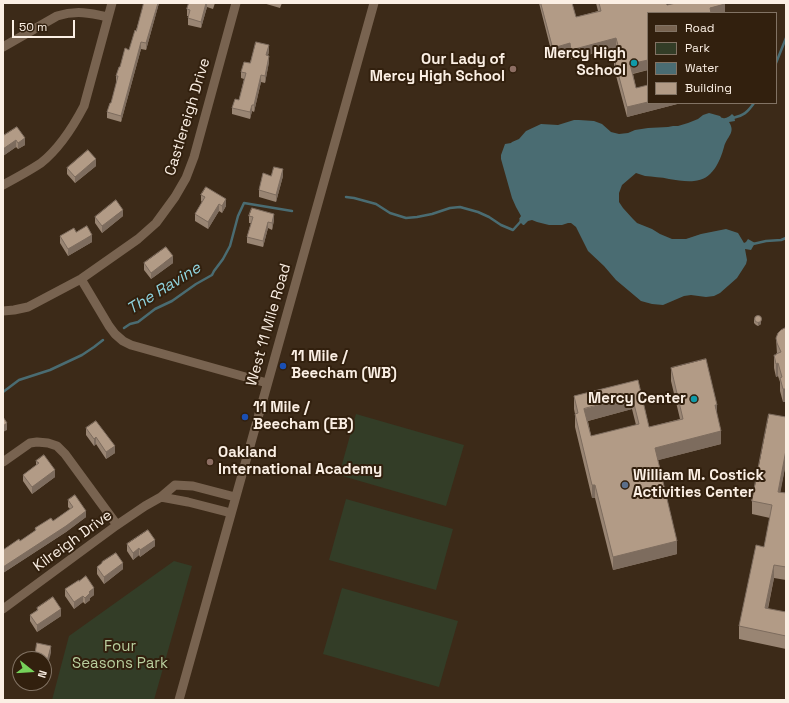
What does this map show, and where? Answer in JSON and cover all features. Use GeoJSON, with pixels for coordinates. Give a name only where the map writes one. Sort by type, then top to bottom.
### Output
{"type":"FeatureCollection","features":[{"type":"Feature","properties":{"kind":"street"},"geometry":{"type":"LineString","coordinates":[[3,185],[26,172],[52,153],[65,138],[76,121],[84,106],[112,3]]}},
{"type":"Feature","properties":{"kind":"street","name":"Castlereigh Drive"},"geometry":{"type":"LineString","coordinates":[[3,311],[28,307],[81,279],[138,239],[156,222],[175,198],[186,178],[194,157],[236,3]]}},
{"type":"Feature","properties":{"kind":"street","name":"West 11 Mile Road"},"geometry":{"type":"LineString","coordinates":[[179,700],[374,3]]}},
{"type":"Feature","properties":{"kind":"street"},"geometry":{"type":"LineString","coordinates":[[3,47],[57,16],[67,13],[80,13],[108,17]]}},
{"type":"Feature","properties":{"kind":"street"},"geometry":{"type":"LineString","coordinates":[[81,279],[109,326],[123,341],[131,345],[268,383]]}},
{"type":"Feature","properties":{"kind":"street"},"geometry":{"type":"LineString","coordinates":[[3,462],[30,443],[48,443],[57,446],[65,454],[117,525]]}},
{"type":"Feature","properties":{"kind":"street","name":"Kilreigh Drive"},"geometry":{"type":"LineString","coordinates":[[3,609],[117,525],[144,506],[161,497],[175,485],[193,486],[235,497]]}},
{"type":"Feature","properties":{"kind":"street"},"geometry":{"type":"LineString","coordinates":[[161,497],[231,513]]}},
{"type":"Feature","properties":{"kind":"green space"},"geometry":{"type":"Polygon","coordinates":[[[356,414],[464,445],[446,506],[339,475],[356,414]]]}},
{"type":"Feature","properties":{"kind":"green space"},"geometry":{"type":"Polygon","coordinates":[[[346,499],[453,529],[436,590],[329,560],[346,499]]]}},
{"type":"Feature","properties":{"kind":"green space","name":"Four Seasons Park"},"geometry":{"type":"Polygon","coordinates":[[[174,561],[192,566],[154,700],[52,700],[69,636],[174,561]]]}},
{"type":"Feature","properties":{"kind":"green space"},"geometry":{"type":"Polygon","coordinates":[[[342,588],[458,621],[439,687],[323,654],[342,588]]]}},
{"type":"Feature","properties":{"kind":"water"},"geometry":{"type":"Polygon","coordinates":[[[709,113],[720,116],[721,118],[728,117],[732,114],[735,121],[729,122],[732,129],[731,132],[717,164],[710,174],[700,180],[688,181],[645,176],[636,173],[622,185],[619,193],[619,202],[637,223],[672,239],[686,239],[701,234],[726,229],[738,233],[744,243],[748,239],[755,243],[751,250],[745,249],[747,260],[746,264],[737,278],[720,293],[714,296],[706,297],[691,295],[684,296],[663,305],[641,301],[616,280],[588,251],[576,227],[571,223],[549,225],[532,220],[523,225],[519,221],[521,216],[512,198],[501,155],[505,144],[519,139],[526,131],[541,124],[558,125],[579,120],[594,121],[602,124],[611,132],[619,134],[648,128],[678,126],[698,119],[709,113]]]}},
{"type":"Feature","properties":{"kind":"building"},"geometry":{"type":"Polygon","coordinates":[[[144,3],[158,3],[146,43],[141,42],[121,116],[107,112],[111,103],[118,76],[116,76],[125,48],[129,50],[144,3]]]}},
{"type":"Feature","properties":{"kind":"building"},"geometry":{"type":"Polygon","coordinates":[[[189,3],[206,3],[201,22],[188,18],[190,10],[187,9],[189,3]]]}},
{"type":"Feature","properties":{"kind":"building","name":"Mercy High School"},"geometry":{"type":"Polygon","coordinates":[[[541,3],[572,3],[576,17],[601,11],[599,3],[666,3],[667,5],[676,3],[725,3],[710,8],[711,12],[647,12],[647,60],[630,64],[636,88],[647,85],[647,102],[627,107],[614,58],[621,56],[616,38],[571,50],[570,43],[553,48],[541,3]]]}},
{"type":"Feature","properties":{"kind":"building"},"geometry":{"type":"Polygon","coordinates":[[[256,42],[269,45],[266,55],[269,56],[265,76],[261,75],[254,105],[252,105],[250,112],[232,108],[235,99],[239,100],[246,73],[241,72],[244,62],[250,63],[256,42]]]}},
{"type":"Feature","properties":{"kind":"building"},"geometry":{"type":"Polygon","coordinates":[[[17,127],[25,138],[18,143],[16,140],[3,149],[3,136],[17,127]]]}},
{"type":"Feature","properties":{"kind":"building"},"geometry":{"type":"Polygon","coordinates":[[[88,150],[96,159],[75,177],[67,168],[88,150]]]}},
{"type":"Feature","properties":{"kind":"building"},"geometry":{"type":"Polygon","coordinates":[[[274,167],[283,169],[276,195],[259,190],[263,173],[271,176],[274,167]]]}},
{"type":"Feature","properties":{"kind":"building"},"geometry":{"type":"Polygon","coordinates":[[[206,187],[226,199],[222,206],[219,204],[208,222],[195,214],[205,197],[201,195],[206,187]]]}},
{"type":"Feature","properties":{"kind":"building"},"geometry":{"type":"Polygon","coordinates":[[[116,200],[123,210],[102,226],[95,217],[116,200]]]}},
{"type":"Feature","properties":{"kind":"building"},"geometry":{"type":"Polygon","coordinates":[[[252,208],[274,214],[272,223],[268,222],[263,241],[247,237],[253,217],[249,216],[252,208]]]}},
{"type":"Feature","properties":{"kind":"building"},"geometry":{"type":"Polygon","coordinates":[[[87,226],[92,235],[68,249],[60,236],[74,228],[76,232],[87,226]]]}},
{"type":"Feature","properties":{"kind":"building"},"geometry":{"type":"Polygon","coordinates":[[[166,247],[173,256],[151,273],[144,263],[166,247]]]}},
{"type":"Feature","properties":{"kind":"building"},"geometry":{"type":"Polygon","coordinates":[[[758,315],[761,316],[761,322],[758,323],[755,322],[754,319],[755,316],[758,315]]]}},
{"type":"Feature","properties":{"kind":"building"},"geometry":{"type":"Polygon","coordinates":[[[785,328],[786,389],[783,389],[780,378],[782,377],[774,355],[781,352],[776,338],[778,333],[785,328]]]}},
{"type":"Feature","properties":{"kind":"building","name":"William M. Costick Activities Center"},"geometry":{"type":"Polygon","coordinates":[[[706,359],[717,405],[715,405],[721,431],[655,448],[677,541],[613,557],[595,485],[592,485],[575,414],[578,413],[574,396],[638,380],[649,427],[683,419],[671,368],[706,359]],[[632,396],[584,409],[591,436],[639,424],[632,396]]]}},
{"type":"Feature","properties":{"kind":"building"},"geometry":{"type":"Polygon","coordinates":[[[769,414],[786,417],[786,450],[778,492],[786,493],[786,567],[774,565],[765,608],[786,612],[786,636],[739,626],[756,545],[764,547],[772,505],[752,501],[769,414]]]}},
{"type":"Feature","properties":{"kind":"building"},"geometry":{"type":"Polygon","coordinates":[[[3,417],[7,423],[3,426],[3,417]]]}},
{"type":"Feature","properties":{"kind":"building"},"geometry":{"type":"Polygon","coordinates":[[[96,421],[115,446],[106,452],[96,437],[94,439],[86,428],[96,421]]]}},
{"type":"Feature","properties":{"kind":"building"},"geometry":{"type":"Polygon","coordinates":[[[44,455],[55,470],[32,487],[23,475],[39,463],[36,461],[44,455]]]}},
{"type":"Feature","properties":{"kind":"building"},"geometry":{"type":"Polygon","coordinates":[[[75,495],[86,511],[66,526],[3,567],[3,550],[19,539],[20,541],[36,530],[35,528],[51,518],[53,521],[73,507],[68,500],[75,495]]]}},
{"type":"Feature","properties":{"kind":"building"},"geometry":{"type":"Polygon","coordinates":[[[148,530],[155,540],[140,550],[139,548],[133,553],[127,544],[148,530]]]}},
{"type":"Feature","properties":{"kind":"building"},"geometry":{"type":"Polygon","coordinates":[[[116,553],[123,563],[104,577],[97,567],[116,553]]]}},
{"type":"Feature","properties":{"kind":"building"},"geometry":{"type":"Polygon","coordinates":[[[86,576],[94,588],[85,598],[83,596],[74,602],[65,589],[86,576]]]}},
{"type":"Feature","properties":{"kind":"building"},"geometry":{"type":"Polygon","coordinates":[[[53,597],[61,609],[37,625],[30,615],[53,597]]]}},
{"type":"Feature","properties":{"kind":"building"},"geometry":{"type":"Polygon","coordinates":[[[37,643],[51,646],[50,651],[35,651],[37,643]]]}},
{"type":"Feature","properties":{"kind":"waterway"},"geometry":{"type":"LineString","coordinates":[[777,60],[786,38]]}},
{"type":"Feature","properties":{"kind":"waterway"},"geometry":{"type":"LineString","coordinates":[[733,118],[745,113],[753,104]]}},
{"type":"Feature","properties":{"kind":"waterway","name":"The Ravine"},"geometry":{"type":"LineString","coordinates":[[346,197],[376,204],[390,213],[406,218],[432,214],[450,208],[460,207],[478,212],[513,230],[522,220]]}},
{"type":"Feature","properties":{"kind":"waterway","name":"The Ravine"},"geometry":{"type":"LineString","coordinates":[[124,328],[130,324],[138,322],[155,309],[172,301],[212,275],[230,246],[238,216],[244,203],[292,211]]}},
{"type":"Feature","properties":{"kind":"waterway"},"geometry":{"type":"LineString","coordinates":[[753,244],[786,238]]}},
{"type":"Feature","properties":{"kind":"waterway","name":"The Ravine"},"geometry":{"type":"LineString","coordinates":[[3,392],[19,380],[50,370],[82,355],[103,340]]}},
{"type":"Feature","properties":{"kind":"place","name":"Mercy High School"},"geometry":{"type":"Point","coordinates":[634,63]}},
{"type":"Feature","properties":{"kind":"place","name":"Our Lady of Mercy High School"},"geometry":{"type":"Point","coordinates":[513,69]}},
{"type":"Feature","properties":{"kind":"place","name":"11 Mile / Beecham (WB)"},"geometry":{"type":"Point","coordinates":[283,366]}},
{"type":"Feature","properties":{"kind":"place","name":"Mercy Center"},"geometry":{"type":"Point","coordinates":[694,399]}},
{"type":"Feature","properties":{"kind":"place","name":"11 Mile / Beecham (EB)"},"geometry":{"type":"Point","coordinates":[245,417]}},
{"type":"Feature","properties":{"kind":"place","name":"Oakland International Academy"},"geometry":{"type":"Point","coordinates":[210,462]}},
{"type":"Feature","properties":{"kind":"place","name":"William M. Costick Activities Center"},"geometry":{"type":"Point","coordinates":[625,485]}}]}
